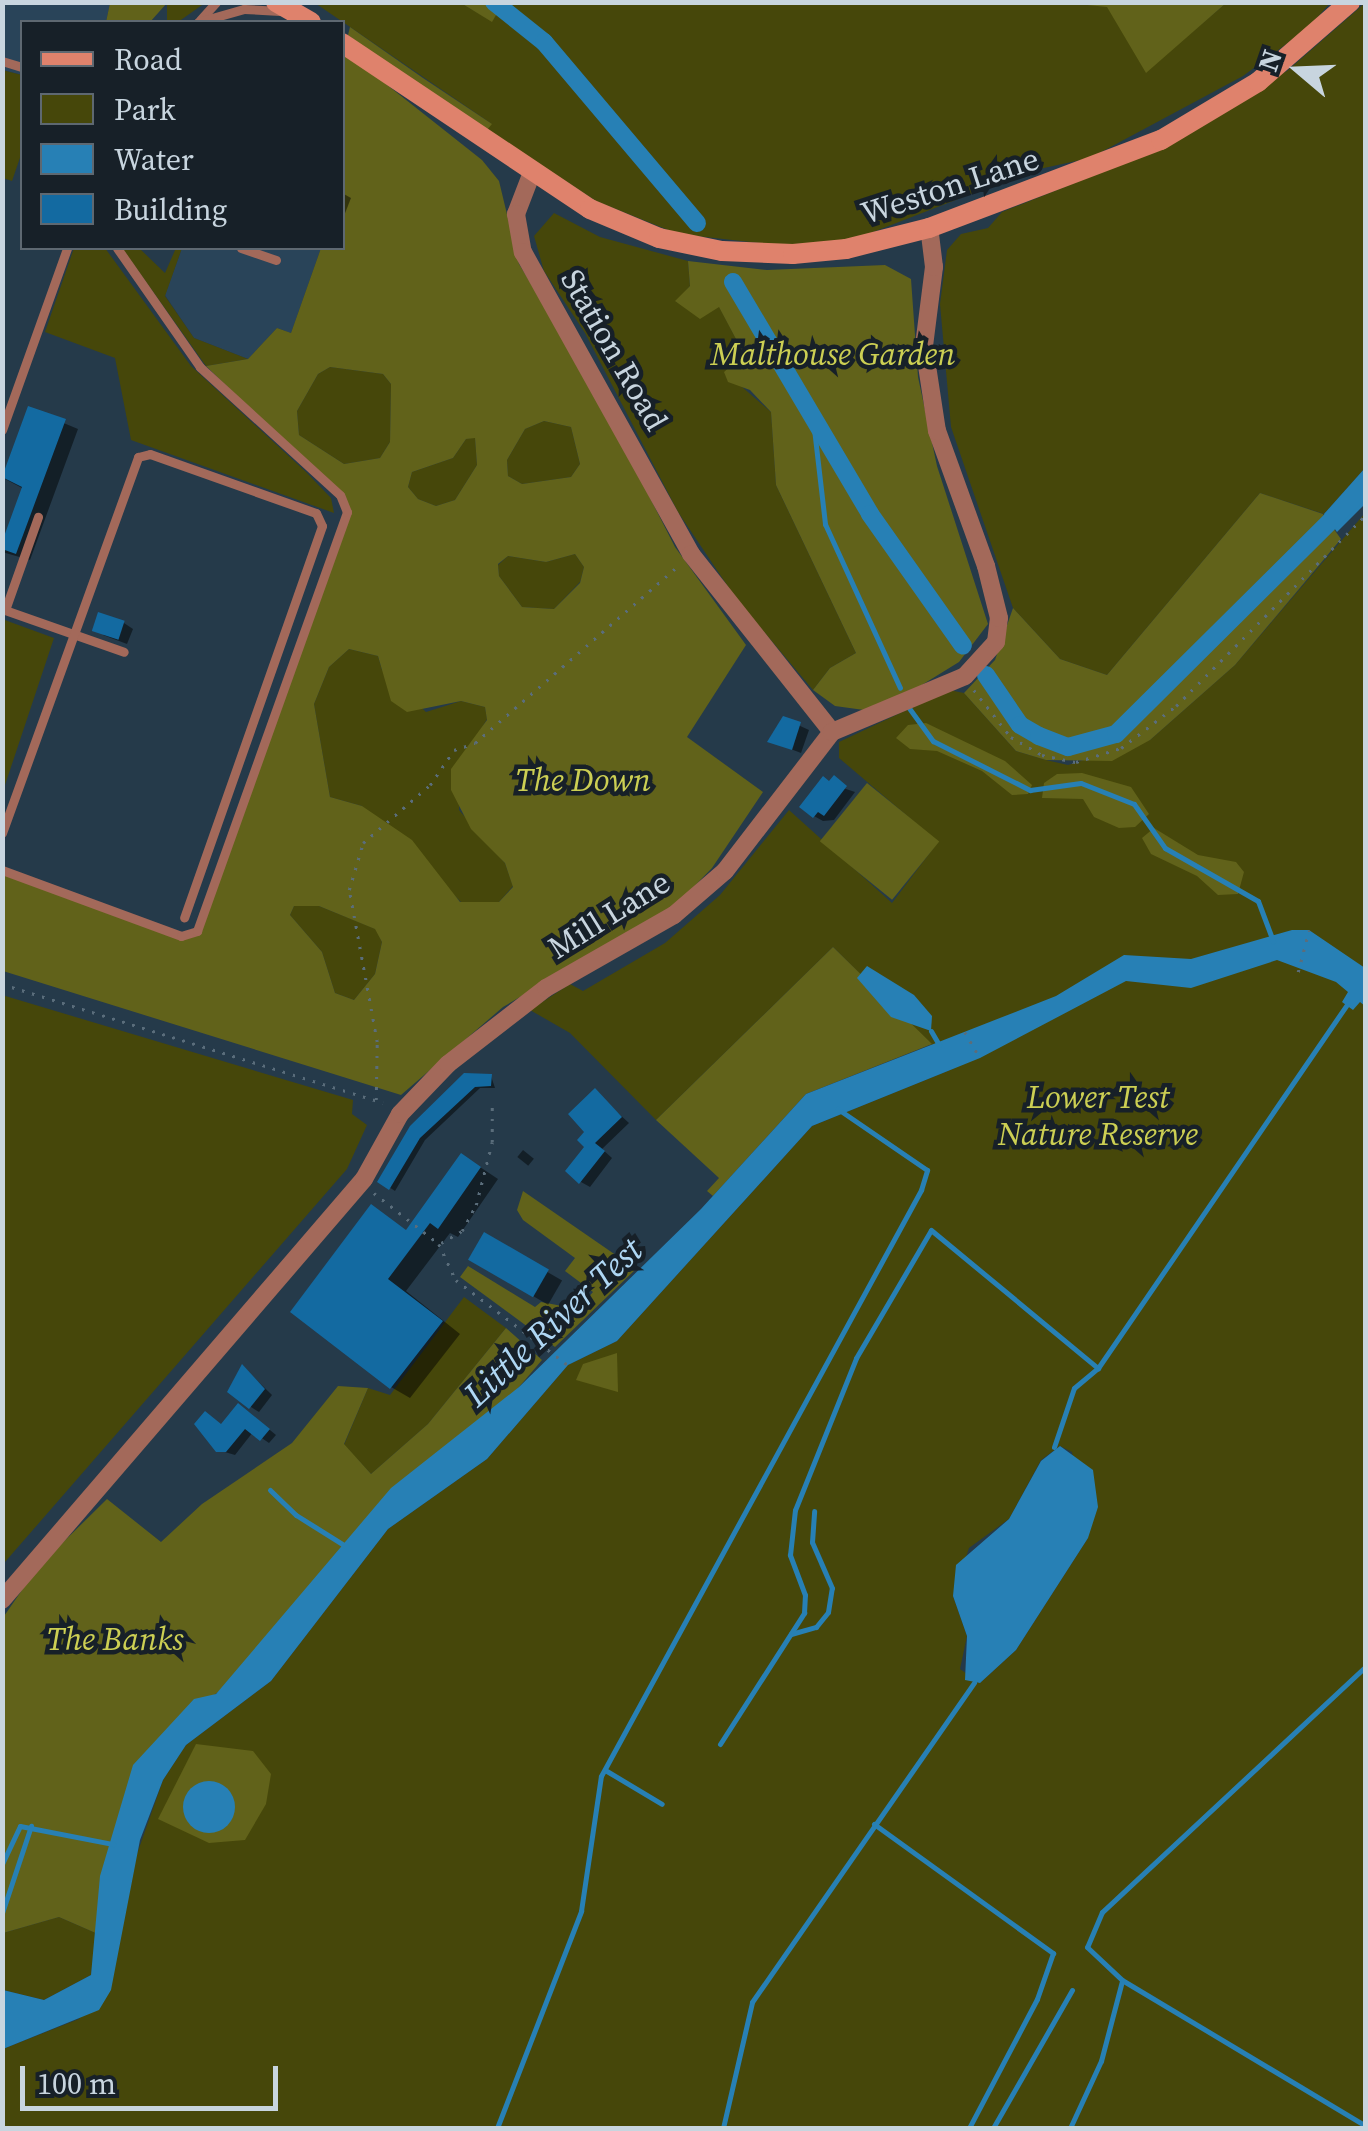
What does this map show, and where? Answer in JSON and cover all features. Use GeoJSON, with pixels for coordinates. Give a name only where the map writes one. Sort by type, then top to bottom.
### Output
{"type":"FeatureCollection","features":[{"type":"Feature","properties":{"kind":"street","name":"Weston Lane"},"geometry":{"type":"LineString","coordinates":[[531,175],[659,238],[722,251],[846,250],[930,228],[1096,169],[1206,116],[1309,44],[1350,2]]}},
{"type":"Feature","properties":{"kind":"street"},"geometry":{"type":"LineString","coordinates":[[345,45],[531,175]]}},
{"type":"Feature","properties":{"kind":"street","name":"Station Road"},"geometry":{"type":"LineString","coordinates":[[531,175],[516,214],[523,252],[691,554],[832,732]]}},
{"type":"Feature","properties":{"kind":"street","name":"Mill Lane"},"geometry":{"type":"LineString","coordinates":[[3,1599],[364,1179],[400,1114],[492,1027],[674,915],[725,871],[832,732],[965,676],[996,642],[998,618],[937,431],[924,346],[934,266],[930,228]]}},
{"type":"Feature","properties":{"kind":"lane"},"geometry":{"type":"LineString","coordinates":[[206,20],[244,10],[293,12]]}},
{"type":"Feature","properties":{"kind":"lane"},"geometry":{"type":"LineString","coordinates":[[2,430],[66,250]]}},
{"type":"Feature","properties":{"kind":"lane"},"geometry":{"type":"LineString","coordinates":[[2,870],[180,936],[197,931],[347,512],[340,496],[200,366],[118,250]]}},
{"type":"Feature","properties":{"kind":"lane"},"geometry":{"type":"LineString","coordinates":[[247,250],[276,260]]}},
{"type":"Feature","properties":{"kind":"lane"},"geometry":{"type":"LineString","coordinates":[[2,833],[138,457],[150,454],[320,519],[184,917]]}},
{"type":"Feature","properties":{"kind":"lane"},"geometry":{"type":"LineString","coordinates":[[38,518],[4,610],[124,652]]}},
{"type":"Feature","properties":{"kind":"path"},"geometry":{"type":"LineString","coordinates":[[965,676],[1026,747],[1076,762],[1121,748],[1176,706],[1366,515]]}},
{"type":"Feature","properties":{"kind":"path"},"geometry":{"type":"LineString","coordinates":[[376,1100],[377,1042],[349,890],[363,843],[430,784],[454,750],[475,743],[691,554]]}},
{"type":"Feature","properties":{"kind":"path"},"geometry":{"type":"LineString","coordinates":[[1298,972],[1309,930]]}},
{"type":"Feature","properties":{"kind":"path"},"geometry":{"type":"LineString","coordinates":[[2,984],[376,1100],[400,1114]]}},
{"type":"Feature","properties":{"kind":"path"},"geometry":{"type":"LineString","coordinates":[[965,1032],[980,1058]]}},
{"type":"Feature","properties":{"kind":"path"},"geometry":{"type":"LineString","coordinates":[[440,1244],[462,1232],[476,1205],[492,1142],[492,1105]]}},
{"type":"Feature","properties":{"kind":"path"},"geometry":{"type":"LineString","coordinates":[[372,1192],[440,1244],[456,1280],[568,1365]]}},
{"type":"Feature","properties":{"kind":"shaded area"},"geometry":{"type":"Polygon","coordinates":[[[2,3],[110,3],[106,20],[20,20],[20,74],[3,70],[2,3]]]}},
{"type":"Feature","properties":{"kind":"shaded area"},"geometry":{"type":"Polygon","coordinates":[[[181,250],[320,250],[291,333],[277,328],[248,359],[194,338],[165,295],[181,250]]]}},
{"type":"Feature","properties":{"kind":"green space"},"geometry":{"type":"Polygon","coordinates":[[[110,2],[167,3],[152,20],[106,20],[110,2]]]}},
{"type":"Feature","properties":{"kind":"green space"},"geometry":{"type":"Polygon","coordinates":[[[503,2],[1067,3],[1107,6],[1151,67],[1226,3],[1330,3],[1308,28],[1243,76],[1090,158],[1030,171],[850,241],[778,245],[678,234],[596,201],[419,85],[492,124],[315,3],[461,3],[492,21],[503,2]]]}},
{"type":"Feature","properties":{"kind":"green space"},"geometry":{"type":"Polygon","coordinates":[[[1226,2],[1146,73],[1107,7],[1067,3],[1226,2]]]}},
{"type":"Feature","properties":{"kind":"green space"},"geometry":{"type":"Polygon","coordinates":[[[167,3],[205,3],[181,20],[167,20],[167,3]]]}},
{"type":"Feature","properties":{"kind":"green space"},"geometry":{"type":"Polygon","coordinates":[[[461,3],[503,3],[492,22],[461,3]]]}},
{"type":"Feature","properties":{"kind":"green space"},"geometry":{"type":"Polygon","coordinates":[[[1365,3],[1365,468],[1324,514],[1260,493],[1107,675],[1060,659],[1013,608],[951,427],[940,304],[947,250],[961,234],[988,228],[1002,212],[1087,178],[1287,71],[1365,3]]]}},
{"type":"Feature","properties":{"kind":"green space"},"geometry":{"type":"Polygon","coordinates":[[[350,27],[492,124],[487,130],[378,58],[348,35],[350,27]]]}},
{"type":"Feature","properties":{"kind":"green space","name":"The Down"},"geometry":{"type":"Polygon","coordinates":[[[345,52],[482,160],[499,181],[519,264],[595,390],[675,547],[746,645],[687,737],[763,792],[712,868],[675,906],[503,1007],[401,1095],[3,971],[2,870],[180,936],[197,931],[347,512],[340,495],[206,366],[248,359],[277,328],[291,333],[320,250],[345,250],[345,52]],[[330,367],[318,374],[297,411],[299,435],[344,464],[380,458],[390,442],[391,384],[383,374],[330,367]],[[544,421],[525,429],[507,460],[508,476],[522,484],[571,477],[580,464],[571,427],[544,421]],[[475,438],[466,439],[453,458],[412,472],[408,487],[418,499],[436,506],[455,500],[477,465],[475,438]],[[575,554],[546,562],[508,556],[498,564],[499,576],[522,607],[554,609],[580,583],[584,567],[575,554]],[[349,649],[329,667],[314,704],[330,797],[362,806],[412,840],[460,902],[499,902],[513,887],[505,863],[471,829],[451,790],[451,769],[487,720],[485,707],[461,701],[407,712],[391,701],[378,656],[349,649]],[[294,906],[290,915],[322,952],[335,993],[354,1000],[375,974],[382,942],[375,929],[319,906],[294,906]]]}},
{"type":"Feature","properties":{"kind":"green space"},"geometry":{"type":"Polygon","coordinates":[[[2,70],[20,74],[20,158],[12,181],[3,178],[2,70]]]}},
{"type":"Feature","properties":{"kind":"green space"},"geometry":{"type":"Polygon","coordinates":[[[554,213],[600,237],[688,261],[690,286],[676,302],[719,306],[744,354],[725,372],[771,412],[776,485],[856,653],[830,668],[813,690],[737,600],[678,512],[585,333],[544,271],[534,236],[554,213]]]}},
{"type":"Feature","properties":{"kind":"green space"},"geometry":{"type":"Polygon","coordinates":[[[73,250],[106,250],[191,366],[306,472],[331,498],[334,513],[131,440],[115,358],[45,332],[73,250]]]}},
{"type":"Feature","properties":{"kind":"green space"},"geometry":{"type":"Polygon","coordinates":[[[123,250],[141,250],[165,273],[175,250],[181,250],[165,296],[194,338],[248,359],[206,366],[123,250]]]}},
{"type":"Feature","properties":{"kind":"green space","name":"Malthouse Garden"},"geometry":{"type":"Polygon","coordinates":[[[688,261],[767,270],[885,265],[911,279],[918,377],[937,466],[988,624],[959,662],[912,691],[864,710],[835,706],[813,690],[830,668],[856,653],[776,485],[771,412],[750,390],[728,382],[724,372],[744,354],[719,307],[700,319],[675,301],[690,286],[688,261]]]}},
{"type":"Feature","properties":{"kind":"green space"},"geometry":{"type":"Polygon","coordinates":[[[330,367],[383,374],[391,384],[390,442],[380,458],[344,464],[299,435],[297,411],[318,374],[330,367]]]}},
{"type":"Feature","properties":{"kind":"green space"},"geometry":{"type":"Polygon","coordinates":[[[544,421],[571,427],[580,464],[571,477],[522,484],[508,476],[507,460],[525,429],[544,421]]]}},
{"type":"Feature","properties":{"kind":"green space"},"geometry":{"type":"Polygon","coordinates":[[[475,437],[477,465],[455,500],[436,506],[418,499],[408,487],[412,472],[453,458],[466,439],[475,437]]]}},
{"type":"Feature","properties":{"kind":"green space"},"geometry":{"type":"Polygon","coordinates":[[[1260,493],[1323,514],[1341,539],[1235,665],[1150,740],[1112,761],[1046,760],[1016,751],[964,693],[995,660],[1013,608],[1060,659],[1107,675],[1260,493]]]}},
{"type":"Feature","properties":{"kind":"green space","name":"Lower Test Nature Reserve"},"geometry":{"type":"Polygon","coordinates":[[[1365,513],[1365,2128],[3,2128],[3,2049],[79,2019],[163,1780],[186,1745],[271,1681],[388,1529],[487,1459],[568,1365],[617,1341],[812,1126],[955,1068],[833,947],[656,1120],[570,1033],[530,1010],[570,984],[583,991],[665,943],[720,895],[789,810],[892,903],[938,842],[839,758],[839,742],[949,690],[964,693],[1016,751],[1068,765],[1150,740],[1235,665],[1365,513]],[[1060,1446],[1041,1460],[1009,1519],[969,1548],[953,1596],[967,1636],[960,1669],[980,1683],[1016,1650],[1088,1538],[1072,1452],[1060,1446]]]}},
{"type":"Feature","properties":{"kind":"green space"},"geometry":{"type":"Polygon","coordinates":[[[575,554],[584,567],[580,582],[554,609],[522,607],[499,576],[498,565],[508,556],[546,562],[575,554]]]}},
{"type":"Feature","properties":{"kind":"green space"},"geometry":{"type":"Polygon","coordinates":[[[2,619],[54,638],[3,791],[2,791],[2,619]]]}},
{"type":"Feature","properties":{"kind":"green space"},"geometry":{"type":"Polygon","coordinates":[[[349,649],[378,656],[382,670],[426,712],[461,701],[485,707],[487,719],[462,761],[459,810],[505,863],[513,886],[499,902],[461,902],[362,806],[330,797],[314,704],[329,667],[349,649]]]}},
{"type":"Feature","properties":{"kind":"green space"},"geometry":{"type":"Polygon","coordinates":[[[926,723],[1005,761],[1032,785],[1028,794],[1012,795],[982,771],[937,751],[910,749],[896,738],[908,725],[926,723]]]}},
{"type":"Feature","properties":{"kind":"green space"},"geometry":{"type":"Polygon","coordinates":[[[1082,773],[1131,787],[1149,814],[1135,827],[1119,828],[1094,817],[1083,799],[1042,798],[1044,783],[1057,774],[1082,773]]]}},
{"type":"Feature","properties":{"kind":"green space"},"geometry":{"type":"Polygon","coordinates":[[[867,783],[939,842],[892,900],[820,841],[867,783]]]}},
{"type":"Feature","properties":{"kind":"green space"},"geometry":{"type":"Polygon","coordinates":[[[1154,828],[1198,855],[1236,862],[1244,872],[1238,894],[1218,895],[1197,876],[1151,854],[1142,838],[1154,828]]]}},
{"type":"Feature","properties":{"kind":"green space"},"geometry":{"type":"Polygon","coordinates":[[[294,906],[319,906],[376,929],[382,942],[375,974],[354,1000],[335,993],[322,952],[290,915],[294,906]]]}},
{"type":"Feature","properties":{"kind":"green space"},"geometry":{"type":"Polygon","coordinates":[[[833,947],[932,1044],[806,1094],[713,1196],[707,1191],[719,1178],[656,1120],[833,947]]]}},
{"type":"Feature","properties":{"kind":"green space"},"geometry":{"type":"Polygon","coordinates":[[[2,995],[353,1100],[352,1114],[367,1125],[347,1169],[5,1562],[2,995]]]}},
{"type":"Feature","properties":{"kind":"green space"},"geometry":{"type":"Polygon","coordinates":[[[523,1191],[636,1269],[555,1347],[460,1277],[468,1266],[535,1307],[541,1302],[578,1309],[593,1292],[565,1271],[575,1258],[523,1220],[517,1210],[523,1191]]]}},
{"type":"Feature","properties":{"kind":"green space"},"geometry":{"type":"Polygon","coordinates":[[[464,1297],[506,1328],[428,1424],[371,1474],[344,1445],[368,1388],[390,1395],[464,1297]]]}},
{"type":"Feature","properties":{"kind":"green space","name":"The Banks"},"geometry":{"type":"Polygon","coordinates":[[[506,1328],[542,1360],[279,1645],[170,1729],[98,1934],[59,1917],[3,1933],[2,1619],[38,1567],[107,1499],[161,1542],[202,1504],[292,1443],[338,1386],[368,1388],[344,1444],[371,1474],[428,1424],[506,1328]]]}},
{"type":"Feature","properties":{"kind":"green space"},"geometry":{"type":"Polygon","coordinates":[[[617,1353],[618,1392],[576,1380],[583,1364],[617,1353]]]}},
{"type":"Feature","properties":{"kind":"green space"},"geometry":{"type":"Polygon","coordinates":[[[196,1744],[253,1751],[271,1774],[266,1804],[245,1840],[209,1843],[158,1819],[196,1744]]]}},
{"type":"Feature","properties":{"kind":"green space"},"geometry":{"type":"Polygon","coordinates":[[[59,1917],[96,1933],[91,1975],[44,2000],[3,1990],[3,1933],[59,1917]]]}},
{"type":"Feature","properties":{"kind":"water"},"geometry":{"type":"Polygon","coordinates":[[[1365,468],[1365,504],[1337,532],[1324,514],[1365,468]]]}},
{"type":"Feature","properties":{"kind":"water"},"geometry":{"type":"Polygon","coordinates":[[[1292,930],[1309,930],[1365,968],[1365,1006],[1360,1002],[1353,1010],[1342,1002],[1348,992],[1336,982],[1277,960],[1191,988],[1126,981],[980,1058],[812,1126],[617,1341],[568,1365],[487,1459],[388,1529],[271,1681],[186,1745],[163,1780],[140,1840],[111,1990],[99,2010],[3,2049],[3,1990],[44,2000],[91,1975],[100,1876],[133,1765],[194,1699],[216,1694],[391,1488],[519,1387],[701,1209],[806,1094],[1056,996],[1124,955],[1191,959],[1292,930]]]}},
{"type":"Feature","properties":{"kind":"water"},"geometry":{"type":"Polygon","coordinates":[[[867,966],[914,995],[932,1016],[931,1031],[891,1017],[857,978],[867,966]]]}},
{"type":"Feature","properties":{"kind":"water"},"geometry":{"type":"Polygon","coordinates":[[[1060,1446],[1093,1470],[1098,1507],[1088,1538],[1016,1650],[980,1683],[965,1680],[967,1636],[953,1596],[956,1565],[1009,1519],[1041,1461],[1060,1446]]]}},
{"type":"Feature","properties":{"kind":"water"},"geometry":{"type":"Polygon","coordinates":[[[209,1781],[228,1788],[235,1807],[228,1826],[209,1833],[190,1826],[183,1807],[190,1788],[209,1781]]]}},
{"type":"Feature","properties":{"kind":"building"},"geometry":{"type":"Polygon","coordinates":[[[28,406],[66,419],[16,554],[2,549],[2,542],[22,487],[2,477],[28,406]]]}},
{"type":"Feature","properties":{"kind":"building"},"geometry":{"type":"Polygon","coordinates":[[[98,612],[125,621],[118,640],[92,631],[98,612]]]}},
{"type":"Feature","properties":{"kind":"building"},"geometry":{"type":"Polygon","coordinates":[[[783,716],[801,722],[792,750],[767,742],[783,716]]]}},
{"type":"Feature","properties":{"kind":"building"},"geometry":{"type":"Polygon","coordinates":[[[834,775],[847,786],[824,816],[818,812],[813,818],[799,807],[823,776],[829,781],[834,775]]]}},
{"type":"Feature","properties":{"kind":"building"},"geometry":{"type":"Polygon","coordinates":[[[464,1073],[492,1074],[491,1086],[475,1087],[420,1138],[389,1190],[377,1182],[410,1126],[464,1073]]]}},
{"type":"Feature","properties":{"kind":"building"},"geometry":{"type":"Polygon","coordinates":[[[595,1088],[622,1117],[595,1143],[605,1151],[579,1184],[565,1171],[584,1147],[577,1140],[584,1132],[568,1114],[595,1088]]]}},
{"type":"Feature","properties":{"kind":"building"},"geometry":{"type":"Polygon","coordinates":[[[461,1153],[481,1167],[438,1229],[430,1223],[388,1279],[443,1321],[390,1389],[290,1312],[371,1204],[406,1230],[461,1153]]]}},
{"type":"Feature","properties":{"kind":"building"},"geometry":{"type":"Polygon","coordinates":[[[484,1232],[549,1270],[533,1297],[468,1260],[484,1232]]]}},
{"type":"Feature","properties":{"kind":"building"},"geometry":{"type":"Polygon","coordinates":[[[242,1364],[265,1389],[249,1409],[227,1392],[242,1364]]]}},
{"type":"Feature","properties":{"kind":"building"},"geometry":{"type":"Polygon","coordinates":[[[238,1403],[270,1429],[260,1441],[245,1429],[226,1452],[216,1452],[194,1424],[205,1411],[221,1424],[238,1403]]]}},
{"type":"Feature","properties":{"kind":"waterway"},"geometry":{"type":"LineString","coordinates":[[494,2],[544,42],[697,223]]}},
{"type":"Feature","properties":{"kind":"waterway"},"geometry":{"type":"LineString","coordinates":[[733,282],[870,514],[963,646]]}},
{"type":"Feature","properties":{"kind":"waterway"},"geometry":{"type":"LineString","coordinates":[[813,420],[825,524],[900,688]]}},
{"type":"Feature","properties":{"kind":"waterway"},"geometry":{"type":"LineString","coordinates":[[986,675],[1020,725],[1039,736],[1068,747],[1116,734],[1366,486]]}},
{"type":"Feature","properties":{"kind":"waterway"},"geometry":{"type":"LineString","coordinates":[[909,708],[933,741],[1030,790],[1081,783],[1134,804],[1165,848],[1258,901],[1273,941]]}},
{"type":"Feature","properties":{"kind":"waterway"},"geometry":{"type":"LineString","coordinates":[[1054,1447],[1074,1388],[1098,1368],[1348,1003]]}},
{"type":"Feature","properties":{"kind":"waterway"},"geometry":{"type":"LineString","coordinates":[[931,1031],[939,1045]]}},
{"type":"Feature","properties":{"kind":"waterway"},"geometry":{"type":"LineString","coordinates":[[497,2128],[581,1911],[601,1776],[921,1190],[927,1170],[838,1109]]}},
{"type":"Feature","properties":{"kind":"waterway"},"geometry":{"type":"LineString","coordinates":[[720,1744],[804,1613],[805,1595],[790,1555],[795,1510],[856,1358],[931,1230],[1098,1368]]}},
{"type":"Feature","properties":{"kind":"waterway"},"geometry":{"type":"LineString","coordinates":[[270,1490],[296,1515],[347,1547]]}},
{"type":"Feature","properties":{"kind":"waterway"},"geometry":{"type":"LineString","coordinates":[[791,1634],[816,1627],[828,1612],[832,1588],[812,1542],[814,1511]]}},
{"type":"Feature","properties":{"kind":"waterway"},"geometry":{"type":"LineString","coordinates":[[1366,1666],[1102,1912],[1087,1947],[1122,1980],[1366,2126]]}},
{"type":"Feature","properties":{"kind":"waterway"},"geometry":{"type":"LineString","coordinates":[[723,2128],[752,2002],[974,1682]]}},
{"type":"Feature","properties":{"kind":"waterway"},"geometry":{"type":"LineString","coordinates":[[605,1770],[662,1804]]}},
{"type":"Feature","properties":{"kind":"waterway"},"geometry":{"type":"LineString","coordinates":[[874,1824],[1053,1953],[1037,1999],[969,2128]]}},
{"type":"Feature","properties":{"kind":"waterway"},"geometry":{"type":"LineString","coordinates":[[2,1864],[20,1826],[113,1844]]}},
{"type":"Feature","properties":{"kind":"waterway"},"geometry":{"type":"LineString","coordinates":[[2,1913],[31,1826]]}},
{"type":"Feature","properties":{"kind":"waterway"},"geometry":{"type":"LineString","coordinates":[[1070,2128],[1101,2061],[1122,1981]]}},
{"type":"Feature","properties":{"kind":"waterway"},"geometry":{"type":"LineString","coordinates":[[993,2128],[1072,1990]]}},
{"type":"Feature","properties":{"kind":"water label","name":"Little River Test"},"geometry":{"type":"Point","coordinates":[553,1322]}}]}
